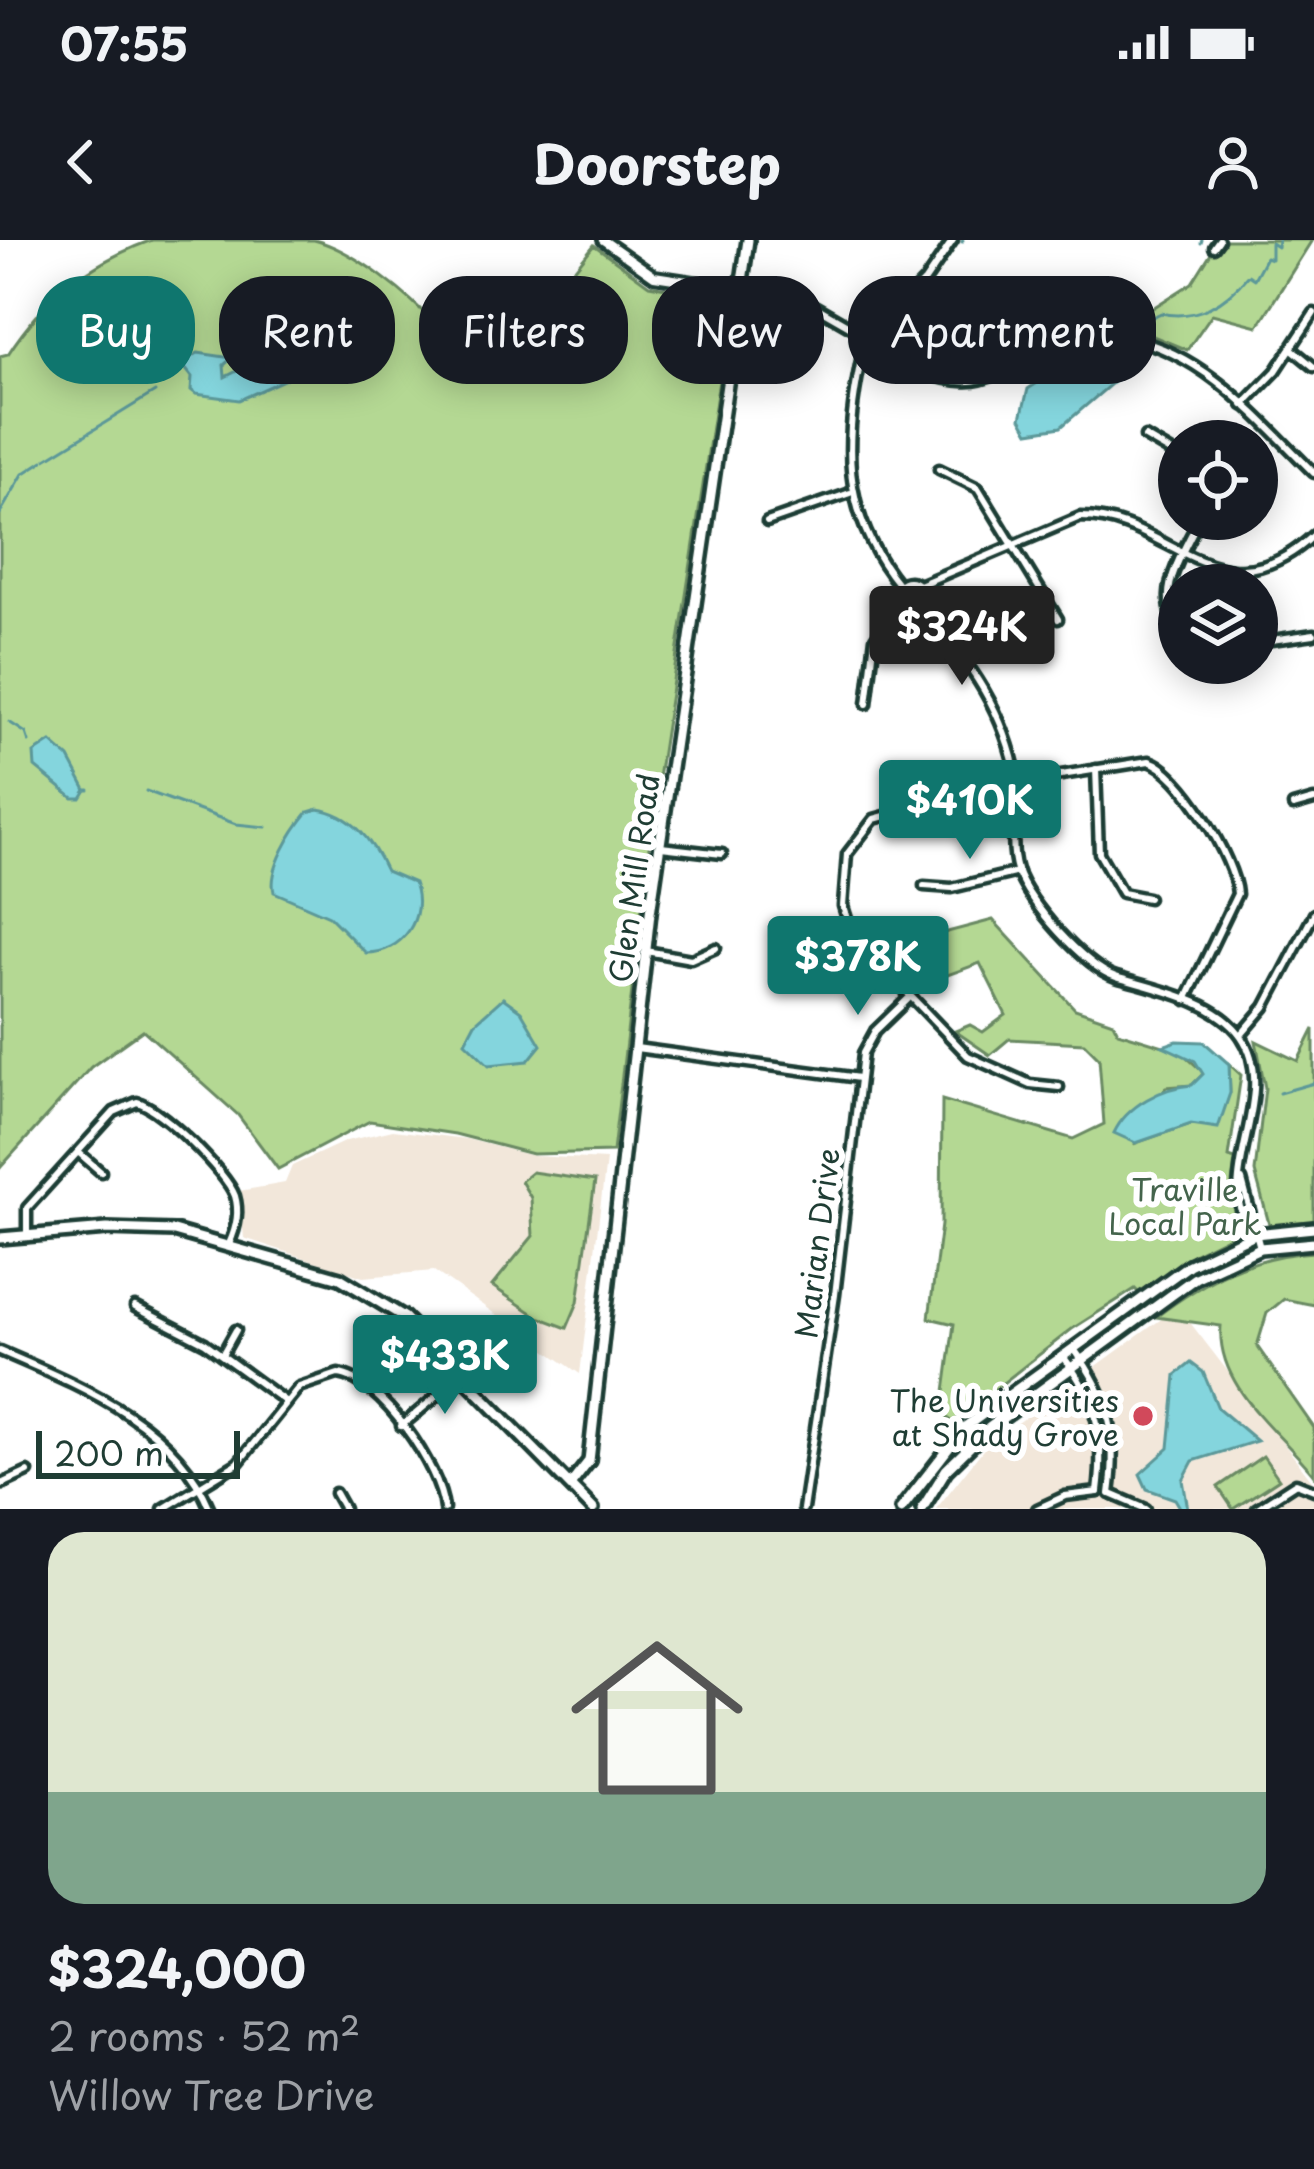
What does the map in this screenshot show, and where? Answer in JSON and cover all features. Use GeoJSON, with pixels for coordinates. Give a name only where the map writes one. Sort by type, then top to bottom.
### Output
{"type":"FeatureCollection","features":[{"type":"Feature","properties":{"kind":"main road","name":"Glen Mill Road"},"geometry":{"type":"LineString","coordinates":[[742,276],[748,240]]}},
{"type":"Feature","properties":{"kind":"main road","name":"Glen Mill Road"},"geometry":{"type":"LineString","coordinates":[[571,1484],[589,1461],[646,951],[727,384]]}},
{"type":"Feature","properties":{"kind":"main road"},"geometry":{"type":"LineString","coordinates":[[0,1238],[133,1228],[229,1244],[301,1263],[361,1287],[404,1317],[593,1509]]}},
{"type":"Feature","properties":{"kind":"main road"},"geometry":{"type":"LineString","coordinates":[[902,1509],[965,1427],[1189,1265],[1255,1234],[1314,1228]]}},
{"type":"Feature","properties":{"kind":"main road"},"geometry":{"type":"LineString","coordinates":[[922,1509],[966,1448],[1195,1278],[1260,1248],[1314,1243]]}},
{"type":"Feature","properties":{"kind":"street"},"geometry":{"type":"LineString","coordinates":[[603,240],[654,276]]}},
{"type":"Feature","properties":{"kind":"street"},"geometry":{"type":"LineString","coordinates":[[928,276],[953,240]]}},
{"type":"Feature","properties":{"kind":"street"},"geometry":{"type":"LineString","coordinates":[[1244,405],[1292,349],[1314,313]]}},
{"type":"Feature","properties":{"kind":"street"},"geometry":{"type":"LineString","coordinates":[[1292,349],[1314,367]]}},
{"type":"Feature","properties":{"kind":"street"},"geometry":{"type":"LineString","coordinates":[[1156,351],[1196,365],[1314,473]]}},
{"type":"Feature","properties":{"kind":"street"},"geometry":{"type":"LineString","coordinates":[[858,384],[848,446],[850,493],[865,536],[899,585],[899,604],[874,638],[867,704]]}},
{"type":"Feature","properties":{"kind":"street"},"geometry":{"type":"LineString","coordinates":[[1145,437],[1158,445]]}},
{"type":"Feature","properties":{"kind":"street"},"geometry":{"type":"LineString","coordinates":[[939,470],[978,488],[1058,619]]}},
{"type":"Feature","properties":{"kind":"street"},"geometry":{"type":"LineString","coordinates":[[767,522],[850,493]]}},
{"type":"Feature","properties":{"kind":"street"},"geometry":{"type":"LineString","coordinates":[[899,585],[911,581],[919,585],[1062,521],[1093,517],[1213,567],[1252,568],[1284,557],[1314,535]]}},
{"type":"Feature","properties":{"kind":"street"},"geometry":{"type":"LineString","coordinates":[[1178,564],[1189,540]]}},
{"type":"Feature","properties":{"kind":"street"},"geometry":{"type":"LineString","coordinates":[[919,585],[918,604],[979,674],[1007,735],[1015,769],[1030,780],[1149,761],[1170,771],[1235,878],[1234,906],[1186,1000]]}},
{"type":"Feature","properties":{"kind":"street"},"geometry":{"type":"LineString","coordinates":[[899,604],[918,604]]}},
{"type":"Feature","properties":{"kind":"street"},"geometry":{"type":"LineString","coordinates":[[1278,639],[1314,634]]}},
{"type":"Feature","properties":{"kind":"street"},"geometry":{"type":"LineString","coordinates":[[1015,769],[1002,784],[874,819],[847,854],[843,906],[847,929],[908,999],[968,1056],[1030,1084],[1059,1087]]}},
{"type":"Feature","properties":{"kind":"street"},"geometry":{"type":"LineString","coordinates":[[1096,769],[1102,866],[1122,893],[1148,898]]}},
{"type":"Feature","properties":{"kind":"street"},"geometry":{"type":"LineString","coordinates":[[1016,796],[1025,793],[1030,780]]}},
{"type":"Feature","properties":{"kind":"street"},"geometry":{"type":"LineString","coordinates":[[1002,784],[1016,796],[1018,872],[1032,896],[1098,969],[1186,1000],[1241,1035],[1254,1082],[1242,1210],[1248,1232],[1255,1234],[1260,1248]]}},
{"type":"Feature","properties":{"kind":"street"},"geometry":{"type":"LineString","coordinates":[[1293,806],[1314,800]]}},
{"type":"Feature","properties":{"kind":"street"},"geometry":{"type":"LineString","coordinates":[[661,847],[722,854]]}},
{"type":"Feature","properties":{"kind":"street"},"geometry":{"type":"LineString","coordinates":[[924,886],[952,888],[1018,872]]}},
{"type":"Feature","properties":{"kind":"street"},"geometry":{"type":"LineString","coordinates":[[1241,1035],[1265,1007],[1314,914]]}},
{"type":"Feature","properties":{"kind":"street"},"geometry":{"type":"LineString","coordinates":[[646,951],[692,958],[716,948]]}},
{"type":"Feature","properties":{"kind":"street","name":"Marian Drive"},"geometry":{"type":"LineString","coordinates":[[802,1509],[867,1042],[908,999]]}},
{"type":"Feature","properties":{"kind":"street"},"geometry":{"type":"LineString","coordinates":[[636,1048],[860,1078]]}},
{"type":"Feature","properties":{"kind":"street"},"geometry":{"type":"LineString","coordinates":[[26,1237],[27,1208],[122,1106],[136,1102],[156,1109],[232,1189],[238,1220],[229,1244]]}},
{"type":"Feature","properties":{"kind":"street"},"geometry":{"type":"LineString","coordinates":[[78,1152],[101,1172]]}},
{"type":"Feature","properties":{"kind":"street"},"geometry":{"type":"LineString","coordinates":[[135,1307],[222,1355],[286,1402]]}},
{"type":"Feature","properties":{"kind":"street"},"geometry":{"type":"LineString","coordinates":[[222,1355],[236,1330]]}},
{"type":"Feature","properties":{"kind":"street"},"geometry":{"type":"LineString","coordinates":[[1074,1348],[1105,1396],[1114,1427],[1111,1494]]}},
{"type":"Feature","properties":{"kind":"street"},"geometry":{"type":"LineString","coordinates":[[0,1351],[154,1430],[183,1460],[210,1509]]}},
{"type":"Feature","properties":{"kind":"street"},"geometry":{"type":"LineString","coordinates":[[1063,1356],[1093,1400],[1102,1430],[1098,1492]]}},
{"type":"Feature","properties":{"kind":"street"},"geometry":{"type":"LineString","coordinates":[[163,1509],[201,1490],[238,1463],[306,1382],[347,1375],[374,1389],[401,1426],[442,1487],[443,1509]]}},
{"type":"Feature","properties":{"kind":"street"},"geometry":{"type":"LineString","coordinates":[[401,1426],[461,1376]]}},
{"type":"Feature","properties":{"kind":"street"},"geometry":{"type":"LineString","coordinates":[[0,1485],[28,1472]]}},
{"type":"Feature","properties":{"kind":"street"},"geometry":{"type":"LineString","coordinates":[[1256,1509],[1296,1483],[1314,1490]]}},
{"type":"Feature","properties":{"kind":"street"},"geometry":{"type":"LineString","coordinates":[[1037,1509],[1065,1496],[1098,1492],[1146,1509]]}},
{"type":"Feature","properties":{"kind":"street"},"geometry":{"type":"LineString","coordinates":[[335,1493],[344,1509]]}},
{"type":"Feature","properties":{"kind":"shaded area"},"geometry":{"type":"Polygon","coordinates":[[[393,1130],[466,1139],[533,1156],[606,1160],[580,1374],[434,1271],[363,1277],[244,1238],[239,1191],[285,1183],[292,1166],[346,1141],[393,1130]]]}},
{"type":"Feature","properties":{"kind":"shaded area","name":"The Universities at Shady Grove"},"geometry":{"type":"Polygon","coordinates":[[[1178,1307],[1314,1483],[1314,1509],[936,1509],[986,1446],[1178,1307]]]}},
{"type":"Feature","properties":{"kind":"green space"},"geometry":{"type":"Polygon","coordinates":[[[152,240],[314,240],[381,276],[219,276],[219,384],[395,384],[395,288],[419,309],[419,384],[628,384],[628,276],[569,276],[594,245],[652,286],[652,384],[718,384],[654,804],[613,1152],[532,1154],[455,1134],[370,1121],[278,1169],[238,1115],[143,1030],[91,1067],[0,1168],[0,356],[8,354],[36,316],[36,384],[195,384],[195,276],[82,276],[152,240]]]}},
{"type":"Feature","properties":{"kind":"green space"},"geometry":{"type":"Polygon","coordinates":[[[1219,240],[1312,240],[1258,326],[1212,314],[1187,350],[1156,337],[1156,306],[1192,283],[1219,240]]]}},
{"type":"Feature","properties":{"kind":"green space"},"geometry":{"type":"Polygon","coordinates":[[[993,920],[1075,1009],[1113,1022],[1118,1032],[1180,1051],[1204,1073],[1192,1085],[1166,1087],[1136,1143],[1191,1124],[1230,1093],[1229,1064],[1241,1075],[1229,1157],[1235,1159],[1231,1192],[1236,1225],[1231,1235],[1195,1253],[1140,1294],[1135,1289],[1072,1329],[953,1422],[942,1414],[954,1324],[929,1318],[941,1225],[942,1100],[1073,1139],[1104,1124],[1099,1058],[1084,1043],[1009,1039],[990,1055],[955,1031],[970,1025],[983,1032],[1006,1015],[980,963],[942,977],[913,941],[993,920]]]}},
{"type":"Feature","properties":{"kind":"green space","name":"Traville Local Park"},"geometry":{"type":"Polygon","coordinates":[[[1314,1029],[1314,1228],[1271,1231],[1255,1172],[1265,1088],[1256,1041],[1298,1061],[1314,1029]]]}},
{"type":"Feature","properties":{"kind":"green space"},"geometry":{"type":"Polygon","coordinates":[[[532,1172],[595,1181],[578,1302],[567,1328],[538,1317],[492,1286],[533,1236],[531,1198],[521,1181],[532,1172]]]}},
{"type":"Feature","properties":{"kind":"green space"},"geometry":{"type":"Polygon","coordinates":[[[1314,1252],[1314,1305],[1284,1299],[1267,1313],[1257,1346],[1314,1428],[1314,1475],[1239,1388],[1228,1369],[1221,1326],[1156,1317],[1230,1272],[1270,1258],[1314,1252]]]}},
{"type":"Feature","properties":{"kind":"green space"},"geometry":{"type":"Polygon","coordinates":[[[1263,1456],[1279,1479],[1233,1509],[1218,1487],[1263,1456]]]}},
{"type":"Feature","properties":{"kind":"water"},"geometry":{"type":"Polygon","coordinates":[[[195,355],[219,356],[219,384],[275,384],[239,400],[196,394],[191,390],[195,355]]]}},
{"type":"Feature","properties":{"kind":"water"},"geometry":{"type":"Polygon","coordinates":[[[1036,384],[1111,384],[1061,427],[1029,432],[1021,418],[1028,389],[1036,384]]]}},
{"type":"Feature","properties":{"kind":"water"},"geometry":{"type":"Polygon","coordinates":[[[51,742],[69,758],[86,790],[81,798],[73,798],[35,767],[34,753],[51,742]]]}},
{"type":"Feature","properties":{"kind":"water"},"geometry":{"type":"Polygon","coordinates":[[[318,809],[351,823],[386,871],[414,883],[414,920],[391,947],[366,953],[329,916],[274,892],[283,850],[308,812],[318,809]]]}},
{"type":"Feature","properties":{"kind":"water"},"geometry":{"type":"Polygon","coordinates":[[[503,998],[521,1011],[541,1045],[528,1061],[489,1065],[465,1042],[475,1023],[503,998]]]}},
{"type":"Feature","properties":{"kind":"water"},"geometry":{"type":"Polygon","coordinates":[[[1177,1041],[1204,1042],[1229,1064],[1230,1093],[1218,1128],[1191,1124],[1136,1143],[1114,1133],[1137,1106],[1169,1089],[1192,1085],[1203,1074],[1195,1061],[1163,1046],[1177,1041]]]}},
{"type":"Feature","properties":{"kind":"water"},"geometry":{"type":"Polygon","coordinates":[[[1191,1363],[1203,1372],[1218,1408],[1257,1441],[1193,1461],[1183,1480],[1188,1509],[1181,1509],[1175,1499],[1147,1489],[1140,1474],[1169,1448],[1176,1375],[1191,1363]]]}},
{"type":"Feature","properties":{"kind":"waterway"},"geometry":{"type":"LineString","coordinates":[[1156,315],[1198,312],[1220,301],[1248,275],[1254,279],[1266,257],[1271,259],[1271,243],[1277,247],[1278,240]]}},
{"type":"Feature","properties":{"kind":"waterway"},"geometry":{"type":"LineString","coordinates":[[46,459],[155,392]]}},
{"type":"Feature","properties":{"kind":"waterway"},"geometry":{"type":"LineString","coordinates":[[2,510],[23,474],[43,461]]}},
{"type":"Feature","properties":{"kind":"waterway"},"geometry":{"type":"LineString","coordinates":[[9,722],[26,733],[29,742]]}},
{"type":"Feature","properties":{"kind":"waterway"},"geometry":{"type":"LineString","coordinates":[[146,791],[236,824],[266,827]]}},
{"type":"Feature","properties":{"kind":"waterway"},"geometry":{"type":"LineString","coordinates":[[1279,1093],[1314,1083]]}},
{"type":"Feature","properties":{"kind":"place","name":"The Universities at Shady Grove"},"geometry":{"type":"Point","coordinates":[1143,1416]}}]}
